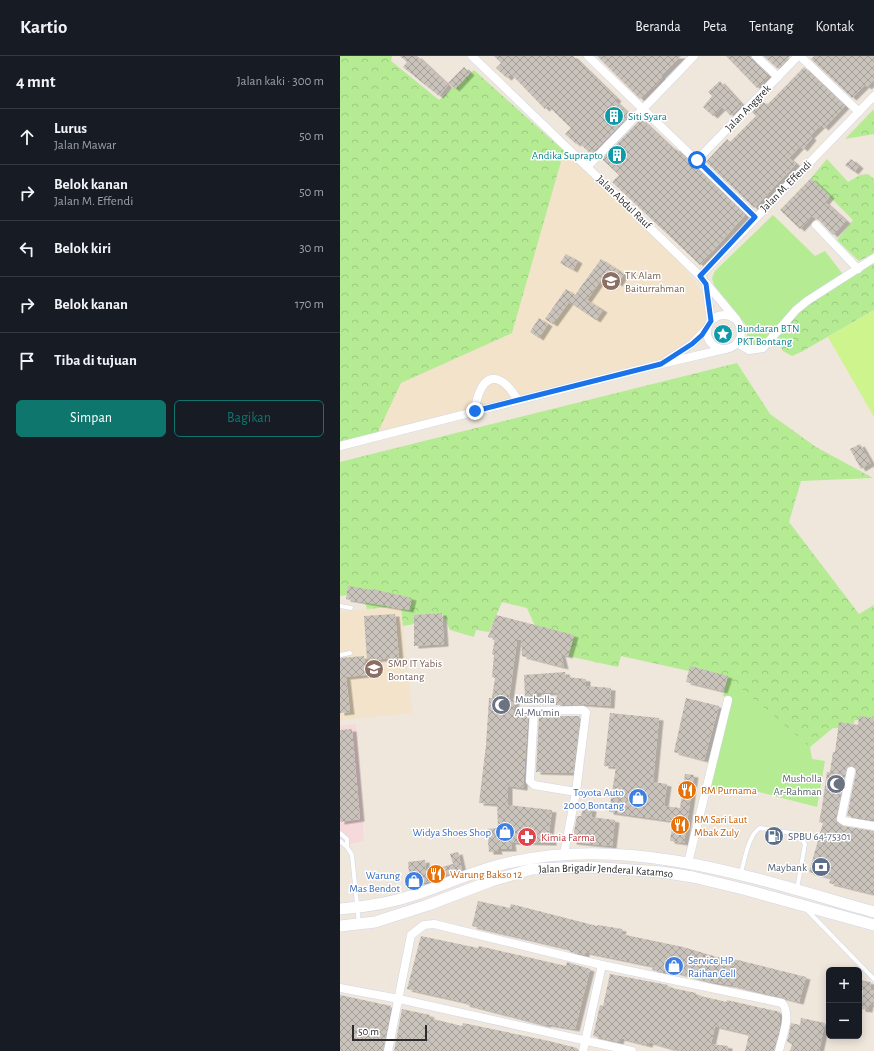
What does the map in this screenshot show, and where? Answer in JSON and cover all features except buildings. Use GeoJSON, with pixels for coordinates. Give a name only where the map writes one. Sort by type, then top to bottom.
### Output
{"type":"FeatureCollection","features":[{"type":"Feature","properties":{"kind":"main road","name":"Jalan Brigadir Jenderal Katamso"},"geometry":{"type":"LineString","coordinates":[[340,909],[381,905],[414,895],[478,870],[512,861],[564,854],[616,854],[688,863],[796,890],[874,912]]}},
{"type":"Feature","properties":{"kind":"main road"},"geometry":{"type":"LineString","coordinates":[[614,868],[616,854]]}},
{"type":"Feature","properties":{"kind":"main road"},"geometry":{"type":"LineString","coordinates":[[636,870],[639,856]]}},
{"type":"Feature","properties":{"kind":"main road","name":"Jalan Brigadir Jenderal Katamso"},"geometry":{"type":"LineString","coordinates":[[340,926],[375,922],[491,881],[532,869],[556,867],[614,868],[693,877],[743,889],[874,925]]}},
{"type":"Feature","properties":{"kind":"street"},"geometry":{"type":"LineString","coordinates":[[588,56],[755,217]]}},
{"type":"Feature","properties":{"kind":"street"},"geometry":{"type":"LineString","coordinates":[[588,166],[694,56]]}},
{"type":"Feature","properties":{"kind":"street"},"geometry":{"type":"LineString","coordinates":[[756,56],[778,77]]}},
{"type":"Feature","properties":{"kind":"street","name":"Jalan Anggrek"},"geometry":{"type":"LineString","coordinates":[[697,160],[800,56],[859,112]]}},
{"type":"Feature","properties":{"kind":"street","name":"Jalan Abdul Rauf"},"geometry":{"type":"LineString","coordinates":[[477,58],[700,276],[736,319]]}},
{"type":"Feature","properties":{"kind":"street","name":"Jalan M. Effendi"},"geometry":{"type":"LineString","coordinates":[[700,276],[755,217],[874,96]]}},
{"type":"Feature","properties":{"kind":"street"},"geometry":{"type":"LineString","coordinates":[[816,226],[858,269]]}},
{"type":"Feature","properties":{"kind":"street"},"geometry":{"type":"LineString","coordinates":[[737,343],[749,350],[763,348],[796,310],[807,300],[874,258]]}},
{"type":"Feature","properties":{"kind":"street"},"geometry":{"type":"LineString","coordinates":[[706,284],[710,324],[709,340],[719,349],[725,349]]}},
{"type":"Feature","properties":{"kind":"street"},"geometry":{"type":"LineString","coordinates":[[340,446],[725,349],[737,343],[742,331],[736,319],[723,315],[710,324],[692,344],[661,364]]}},
{"type":"Feature","properties":{"kind":"street"},"geometry":{"type":"LineString","coordinates":[[475,411],[476,400],[483,386],[494,379],[500,380],[507,384],[518,400]]}},
{"type":"Feature","properties":{"kind":"street"},"geometry":{"type":"LineString","coordinates":[[688,863],[728,700]]}},
{"type":"Feature","properties":{"kind":"street"},"geometry":{"type":"LineString","coordinates":[[520,711],[583,710],[586,712],[576,792],[564,854]]}},
{"type":"Feature","properties":{"kind":"street"},"geometry":{"type":"LineString","coordinates":[[534,711],[530,782],[534,785],[576,792]]}},
{"type":"Feature","properties":{"kind":"street"},"geometry":{"type":"LineString","coordinates":[[851,771],[841,819],[844,821],[874,826]]}},
{"type":"Feature","properties":{"kind":"street"},"geometry":{"type":"LineString","coordinates":[[388,1051],[409,941],[411,934],[424,925],[447,927],[602,965],[782,1003],[785,1007],[787,1016],[779,1051]]}},
{"type":"Feature","properties":{"kind":"street"},"geometry":{"type":"LineString","coordinates":[[583,1051],[602,965]]}},
{"type":"Feature","properties":{"kind":"street"},"geometry":{"type":"LineString","coordinates":[[340,988],[399,999],[632,1051]]}},
{"type":"Feature","properties":{"kind":"lane"},"geometry":{"type":"LineString","coordinates":[[340,606],[351,608]]}},
{"type":"Feature","properties":{"kind":"lane"},"geometry":{"type":"LineString","coordinates":[[340,655],[350,653]]}},
{"type":"Feature","properties":{"kind":"lane"},"geometry":{"type":"LineString","coordinates":[[740,876],[752,835],[757,830],[760,828],[798,834],[805,844],[796,890]]}},
{"type":"Feature","properties":{"kind":"lane"},"geometry":{"type":"LineString","coordinates":[[340,833],[347,839],[347,847]]}},
{"type":"Feature","properties":{"kind":"lane"},"geometry":{"type":"LineString","coordinates":[[340,841],[347,847],[352,855],[359,924]]}},
{"type":"Feature","properties":{"kind":"lane"},"geometry":{"type":"LineString","coordinates":[[802,906],[874,979]]}},
{"type":"Feature","properties":{"kind":"shaded area","name":"TK Alam Baiturrahman"},"geometry":{"type":"Polygon","coordinates":[[[564,151],[686,269],[703,293],[706,319],[702,335],[664,359],[377,434],[401,383],[512,333],[564,151]]]}},
{"type":"Feature","properties":{"kind":"shaded area","name":"SMP IT Yabis Bontang"},"geometry":{"type":"Polygon","coordinates":[[[401,606],[412,713],[340,720],[340,612],[401,606]]]}},
{"type":"Feature","properties":{"kind":"shaded area"},"geometry":{"type":"Polygon","coordinates":[[[356,724],[364,841],[349,844],[340,837],[340,726],[356,724]]]}},
{"type":"Feature","properties":{"kind":"green space"},"geometry":{"type":"Polygon","coordinates":[[[340,56],[392,56],[391,61],[439,100],[474,70],[564,151],[512,333],[401,383],[377,434],[340,442],[340,56]]]}},
{"type":"Feature","properties":{"kind":"green space"},"geometry":{"type":"Polygon","coordinates":[[[874,109],[874,134],[845,139],[874,109]]]}},
{"type":"Feature","properties":{"kind":"green space"},"geometry":{"type":"Polygon","coordinates":[[[827,159],[848,182],[860,175],[868,174],[874,179],[874,253],[859,261],[837,240],[853,220],[811,178],[827,159]]]}},
{"type":"Feature","properties":{"kind":"green space"},"geometry":{"type":"Polygon","coordinates":[[[773,215],[815,256],[825,251],[845,277],[767,345],[749,350],[746,325],[714,285],[712,278],[715,271],[773,215]]]}},
{"type":"Feature","properties":{"kind":"green space"},"geometry":{"type":"Polygon","coordinates":[[[874,258],[874,310],[792,356],[783,351],[776,335],[784,321],[874,258]]]}},
{"type":"Feature","properties":{"kind":"green space"},"geometry":{"type":"Polygon","coordinates":[[[874,310],[874,417],[828,337],[874,310]]]}},
{"type":"Feature","properties":{"kind":"green space"},"geometry":{"type":"Polygon","coordinates":[[[737,363],[770,414],[816,447],[873,478],[801,481],[789,522],[859,614],[874,605],[874,721],[855,720],[852,729],[833,728],[810,747],[727,676],[689,671],[621,656],[618,667],[568,656],[574,635],[535,626],[527,608],[502,602],[489,632],[476,630],[474,637],[450,630],[442,613],[414,615],[414,624],[403,626],[401,606],[367,609],[363,593],[340,596],[340,462],[737,363]]]}},
{"type":"Feature","properties":{"kind":"green space"},"geometry":{"type":"Polygon","coordinates":[[[728,676],[810,747],[812,759],[825,761],[817,807],[740,787],[738,794],[709,789],[731,698],[723,696],[728,676]]]}},
{"type":"Feature","properties":{"kind":"place","name":"Siti Syara"},"geometry":{"type":"Point","coordinates":[614,116]}},
{"type":"Feature","properties":{"kind":"place","name":"Andika Suprapto"},"geometry":{"type":"Point","coordinates":[617,155]}},
{"type":"Feature","properties":{"kind":"place","name":"TK Alam Baiturrahman"},"geometry":{"type":"Point","coordinates":[611,281]}},
{"type":"Feature","properties":{"kind":"place","name":"Bundaran BTN PKT Bontang"},"geometry":{"type":"Point","coordinates":[723,334]}},
{"type":"Feature","properties":{"kind":"place","name":"SMP IT Yabis Bontang"},"geometry":{"type":"Point","coordinates":[374,669]}},
{"type":"Feature","properties":{"kind":"place","name":"Musholla Al-Mu'min"},"geometry":{"type":"Point","coordinates":[501,705]}},
{"type":"Feature","properties":{"kind":"place","name":"Musholla Ar-Rahman"},"geometry":{"type":"Point","coordinates":[836,784]}},
{"type":"Feature","properties":{"kind":"place","name":"RM Purnama"},"geometry":{"type":"Point","coordinates":[687,790]}},
{"type":"Feature","properties":{"kind":"place","name":"Toyota Auto 2000 Bontang"},"geometry":{"type":"Point","coordinates":[638,798]}},
{"type":"Feature","properties":{"kind":"place","name":"RM Sari Laut Mbak Zuly"},"geometry":{"type":"Point","coordinates":[680,825]}},
{"type":"Feature","properties":{"kind":"place","name":"Widya Shoes Shop"},"geometry":{"type":"Point","coordinates":[505,832]}},
{"type":"Feature","properties":{"kind":"place","name":"SPBU 64-75301"},"geometry":{"type":"Point","coordinates":[774,836]}},
{"type":"Feature","properties":{"kind":"place","name":"Kimia Farma"},"geometry":{"type":"Point","coordinates":[527,837]}},
{"type":"Feature","properties":{"kind":"place","name":"Maybank"},"geometry":{"type":"Point","coordinates":[821,867]}},
{"type":"Feature","properties":{"kind":"place","name":"Warung Bakso 12"},"geometry":{"type":"Point","coordinates":[436,874]}},
{"type":"Feature","properties":{"kind":"place","name":"Warung Mas Bendot"},"geometry":{"type":"Point","coordinates":[414,881]}},
{"type":"Feature","properties":{"kind":"place","name":"Service HP Raihan Cell"},"geometry":{"type":"Point","coordinates":[674,966]}},
{"type":"Feature","properties":{"kind":"route"},"geometry":{"type":"LineString","coordinates":[[475,411],[661,364],[692,344],[708,327],[711,321],[707,302],[706,284],[700,276],[755,217],[697,160]]}}]}
